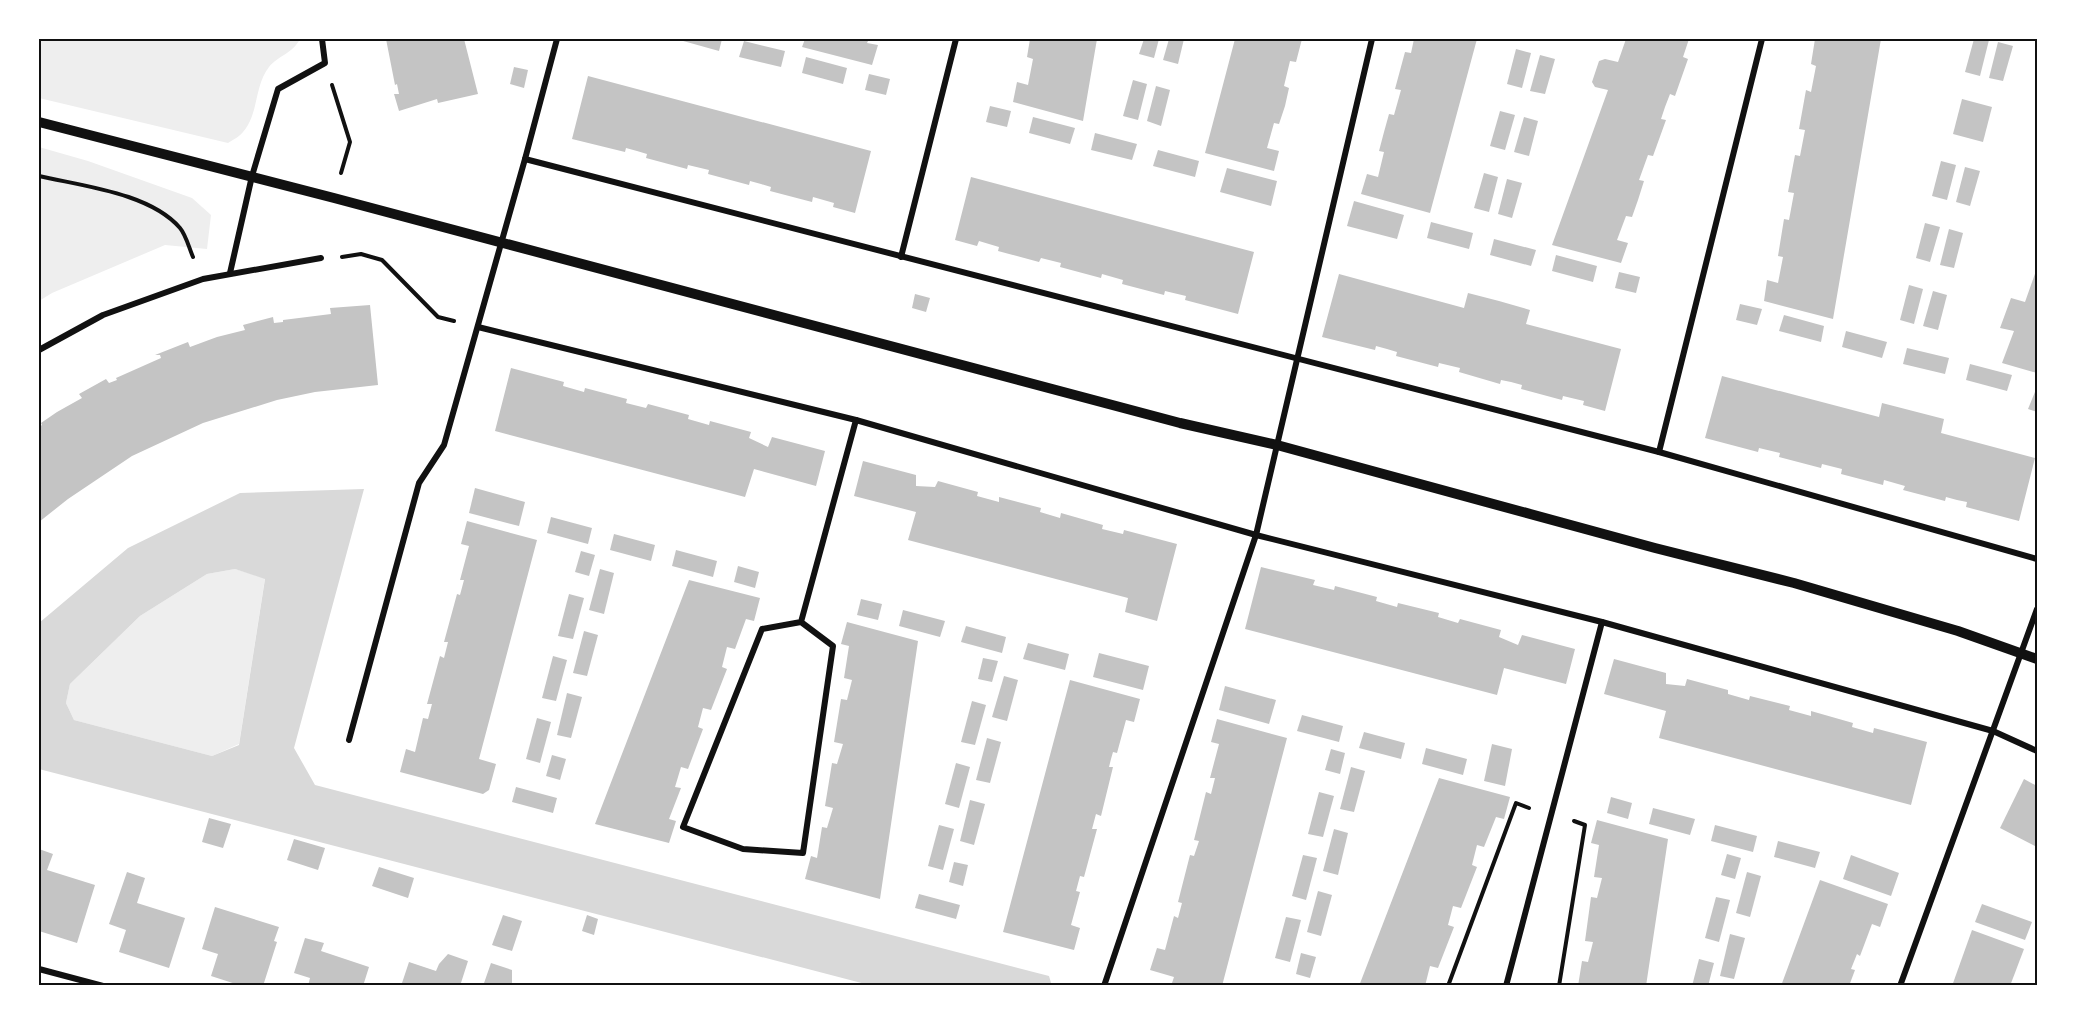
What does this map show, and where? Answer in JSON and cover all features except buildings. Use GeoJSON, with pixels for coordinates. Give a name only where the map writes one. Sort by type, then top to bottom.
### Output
{"type":"FeatureCollection","features":[{"type":"Feature","properties":{"kind":"street"},"geometry":{"type":"LineString","coordinates":[[231,273],[252,176],[278,89],[325,63],[322,39]]}},
{"type":"Feature","properties":{"kind":"street"},"geometry":{"type":"LineString","coordinates":[[349,740],[419,483],[444,445],[557,39]]}},
{"type":"Feature","properties":{"kind":"street"},"geometry":{"type":"LineString","coordinates":[[900,257],[956,39]]}},
{"type":"Feature","properties":{"kind":"street"},"geometry":{"type":"LineString","coordinates":[[1104,986],[1256,535],[1372,39]]}},
{"type":"Feature","properties":{"kind":"street"},"geometry":{"type":"LineString","coordinates":[[1659,452],[1762,39]]}},
{"type":"Feature","properties":{"kind":"street"},"geometry":{"type":"LineString","coordinates":[[39,122],[252,176],[1180,423],[1277,445],[1655,548],[1794,583],[1958,631],[2037,659]]}},
{"type":"Feature","properties":{"kind":"street"},"geometry":{"type":"LineString","coordinates":[[525,159],[1659,452],[2037,559]]}},
{"type":"Feature","properties":{"kind":"street"},"geometry":{"type":"LineString","coordinates":[[39,350],[103,315],[203,279],[321,258]]}},
{"type":"Feature","properties":{"kind":"street"},"geometry":{"type":"LineString","coordinates":[[478,327],[856,420],[1256,535],[1602,622],[1993,731],[2037,751]]}},
{"type":"Feature","properties":{"kind":"street"},"geometry":{"type":"LineString","coordinates":[[801,622],[856,420]]}},
{"type":"Feature","properties":{"kind":"street"},"geometry":{"type":"LineString","coordinates":[[1900,986],[2037,609]]}},
{"type":"Feature","properties":{"kind":"street"},"geometry":{"type":"LineString","coordinates":[[801,622],[832,645],[803,853],[743,849],[683,827],[762,629],[801,622]]}},
{"type":"Feature","properties":{"kind":"street"},"geometry":{"type":"LineString","coordinates":[[1506,986],[1602,622]]}},
{"type":"Feature","properties":{"kind":"street"},"geometry":{"type":"LineString","coordinates":[[39,969],[103,986]]}},
{"type":"Feature","properties":{"kind":"path"},"geometry":{"type":"LineString","coordinates":[[325,63],[350,142],[334,198]]}},
{"type":"Feature","properties":{"kind":"path"},"geometry":{"type":"LineString","coordinates":[[39,176],[136,199],[162,211],[181,229],[203,279]]}},
{"type":"Feature","properties":{"kind":"path"},"geometry":{"type":"LineString","coordinates":[[321,258],[361,255],[382,260],[438,317],[478,327]]}},
{"type":"Feature","properties":{"kind":"path"},"geometry":{"type":"LineString","coordinates":[[1448,986],[1516,804],[1585,825],[1558,986]]}},
{"type":"Feature","properties":{"kind":"shaded area"},"geometry":{"type":"Polygon","coordinates":[[[39,39],[300,39],[293,48],[269,67],[261,83],[248,125],[240,135],[228,143],[39,98],[39,39]]]}},
{"type":"Feature","properties":{"kind":"shaded area"},"geometry":{"type":"Polygon","coordinates":[[[39,147],[88,161],[192,198],[211,215],[207,249],[165,245],[52,293],[39,301],[39,147]]]}},
{"type":"Feature","properties":{"kind":"shaded area"},"geometry":{"type":"Polygon","coordinates":[[[364,489],[294,748],[315,785],[1049,976],[1052,986],[873,986],[39,769],[39,623],[128,548],[240,493],[364,489]],[[235,569],[207,574],[140,616],[70,684],[66,703],[74,720],[212,756],[239,745],[265,579],[235,569]]]}},
{"type":"Feature","properties":{"kind":"shaded area"},"geometry":{"type":"Polygon","coordinates":[[[235,569],[265,578],[239,744],[212,756],[74,720],[66,703],[70,684],[140,616],[207,574],[235,569]]]}}]}
